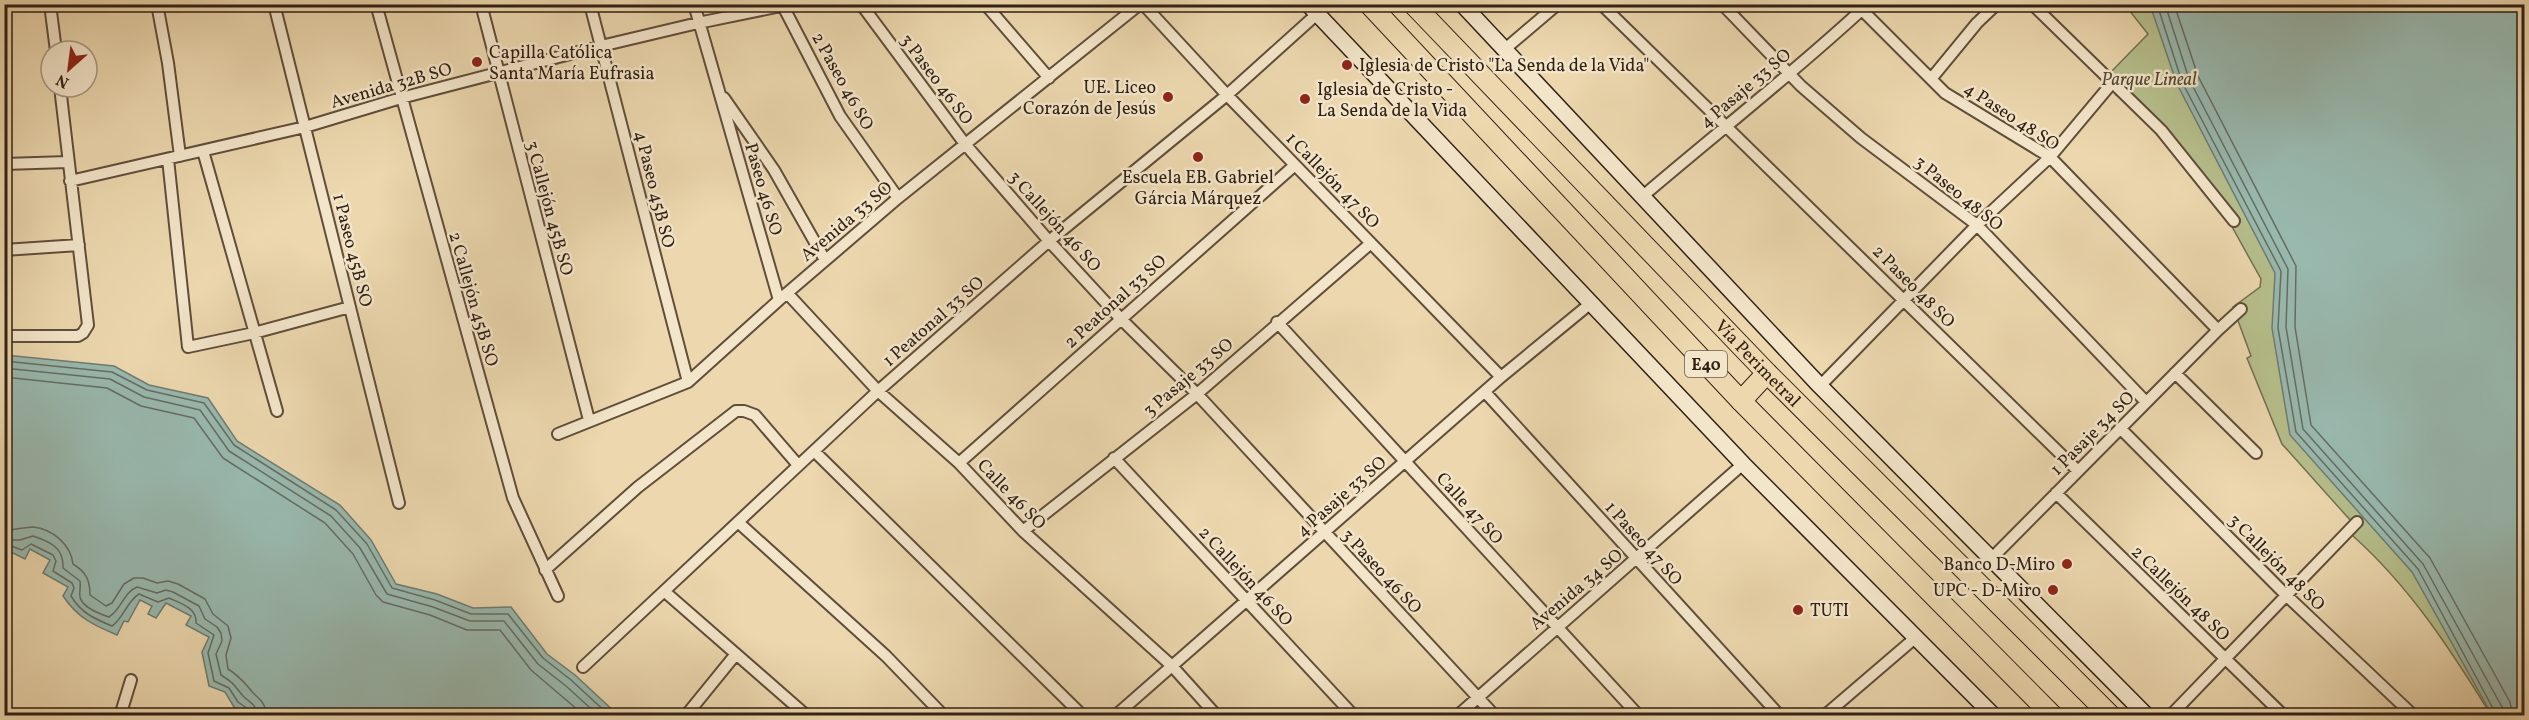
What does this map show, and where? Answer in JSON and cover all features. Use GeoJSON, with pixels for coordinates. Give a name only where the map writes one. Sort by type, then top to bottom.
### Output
{"type":"FeatureCollection","features":[{"type":"Feature","properties":{"kind":"highway","name":"Vía Perimetral"},"geometry":{"type":"LineString","coordinates":[[1368,4],[1741,401],[2053,716]]}},
{"type":"Feature","properties":{"kind":"highway","name":"Vía Perimetral"},"geometry":{"type":"LineString","coordinates":[[1413,4],[1767,373],[2111,716]]}},
{"type":"Feature","properties":{"kind":"highway"},"geometry":{"type":"LineString","coordinates":[[1741,401],[1767,373]]}},
{"type":"Feature","properties":{"kind":"street"},"geometry":{"type":"LineString","coordinates":[[50,4],[54,39]]}},
{"type":"Feature","properties":{"kind":"street"},"geometry":{"type":"LineString","coordinates":[[158,4],[180,156]]}},
{"type":"Feature","properties":{"kind":"street","name":"1 Paseo 45B SO"},"geometry":{"type":"LineString","coordinates":[[274,4],[399,503]]}},
{"type":"Feature","properties":{"kind":"street","name":"2 Callejón 45B SO"},"geometry":{"type":"LineString","coordinates":[[376,4],[513,498],[558,596]]}},
{"type":"Feature","properties":{"kind":"street","name":"3 Callejón 45B SO"},"geometry":{"type":"LineString","coordinates":[[481,4],[590,420]]}},
{"type":"Feature","properties":{"kind":"street","name":"4 Paseo 45B SO"},"geometry":{"type":"LineString","coordinates":[[590,4],[688,382]]}},
{"type":"Feature","properties":{"kind":"street","name":"Paseo 46 SO"},"geometry":{"type":"LineString","coordinates":[[694,4],[717,88],[783,296]]}},
{"type":"Feature","properties":{"kind":"street","name":"3 Paseo 46 SO"},"geometry":{"type":"LineString","coordinates":[[861,4],[965,144]]}},
{"type":"Feature","properties":{"kind":"street"},"geometry":{"type":"LineString","coordinates":[[985,4],[1049,78]]}},
{"type":"Feature","properties":{"kind":"street","name":"Avenida 33 SO"},"geometry":{"type":"LineString","coordinates":[[558,434],[688,382],[783,296],[898,198],[1142,4]]}},
{"type":"Feature","properties":{"kind":"street","name":"1 Callejón 47 SO"},"geometry":{"type":"LineString","coordinates":[[1142,4],[1294,165],[1502,377]]}},
{"type":"Feature","properties":{"kind":"street","name":"Vía Perimetral"},"geometry":{"type":"LineString","coordinates":[[1462,4],[1820,386],[2147,716]]}},
{"type":"Feature","properties":{"kind":"street"},"geometry":{"type":"LineString","coordinates":[[1505,49],[1558,4]]}},
{"type":"Feature","properties":{"kind":"street"},"geometry":{"type":"LineString","coordinates":[[1601,4],[1726,125]]}},
{"type":"Feature","properties":{"kind":"street"},"geometry":{"type":"LineString","coordinates":[[1722,4],[1789,74]]}},
{"type":"Feature","properties":{"kind":"street"},"geometry":{"type":"LineString","coordinates":[[1931,79],[1977,23],[1997,4]]}},
{"type":"Feature","properties":{"kind":"street"},"geometry":{"type":"LineString","coordinates":[[2032,4],[2161,130],[2234,221]]}},
{"type":"Feature","properties":{"kind":"street","name":"Avenida 32B SO"},"geometry":{"type":"LineString","coordinates":[[70,181],[305,127],[401,98],[601,46],[787,5]]}},
{"type":"Feature","properties":{"kind":"street","name":"2 Paseo 46 SO"},"geometry":{"type":"LineString","coordinates":[[787,5],[840,116],[898,198]]}},
{"type":"Feature","properties":{"kind":"street","name":"4 Pasaje 33 SO"},"geometry":{"type":"LineString","coordinates":[[1643,196],[1789,74],[1862,6]]}},
{"type":"Feature","properties":{"kind":"street","name":"4 Paseo 48 SO"},"geometry":{"type":"LineString","coordinates":[[1862,6],[1945,93],[2050,157],[2218,330]]}},
{"type":"Feature","properties":{"kind":"street","name":"1 Peatonal 33 SO"},"geometry":{"type":"LineString","coordinates":[[584,667],[878,391],[1048,241],[1227,95],[1313,9]]}},
{"type":"Feature","properties":{"kind":"street","name":"E40"},"geometry":{"type":"LineString","coordinates":[[1313,9],[1743,464],[1994,716]]}},
{"type":"Feature","properties":{"kind":"street","name":"3 Paseo 48 SO"},"geometry":{"type":"LineString","coordinates":[[1789,74],[1861,138],[1977,225],[2146,402]]}},
{"type":"Feature","properties":{"kind":"street"},"geometry":{"type":"LineString","coordinates":[[1820,386],[1977,225],[2050,157],[2112,83]]}},
{"type":"Feature","properties":{"kind":"street","name":"Paseo 46 SO"},"geometry":{"type":"LineString","coordinates":[[717,88],[774,170],[825,260]]}},
{"type":"Feature","properties":{"kind":"street"},"geometry":{"type":"LineString","coordinates":[[4,336],[78,336],[86,330],[89,321],[61,99]]}},
{"type":"Feature","properties":{"kind":"street","name":"2 Paseo 48 SO"},"geometry":{"type":"LineString","coordinates":[[1726,125],[2078,471]]}},
{"type":"Feature","properties":{"kind":"street","name":"3 Callejón 46 SO"},"geometry":{"type":"LineString","coordinates":[[965,144],[1048,241],[1120,318],[1197,394]]}},
{"type":"Feature","properties":{"kind":"street"},"geometry":{"type":"LineString","coordinates":[[203,151],[277,411]]}},
{"type":"Feature","properties":{"kind":"street"},"geometry":{"type":"LineString","coordinates":[[168,159],[189,347],[254,333],[350,307]]}},
{"type":"Feature","properties":{"kind":"street"},"geometry":{"type":"LineString","coordinates":[[4,164],[68,162]]}},
{"type":"Feature","properties":{"kind":"street","name":"2 Peatonal 33 SO"},"geometry":{"type":"LineString","coordinates":[[959,463],[1294,165]]}},
{"type":"Feature","properties":{"kind":"street","name":"3 Pasaje 33 SO"},"geometry":{"type":"LineString","coordinates":[[1023,531],[1197,394],[1277,322],[1371,243]]}},
{"type":"Feature","properties":{"kind":"street"},"geometry":{"type":"LineString","coordinates":[[4,250],[79,245]]}},
{"type":"Feature","properties":{"kind":"street","name":"Calle 46 SO"},"geometry":{"type":"LineString","coordinates":[[783,296],[878,391],[959,463],[1023,531],[1172,666],[1217,716]]}},
{"type":"Feature","properties":{"kind":"street","name":"4 Pasaje 33 SO"},"geometry":{"type":"LineString","coordinates":[[1115,716],[1502,377],[1591,303]]}},
{"type":"Feature","properties":{"kind":"street","name":"1 Pasaje 34 SO"},"geometry":{"type":"LineString","coordinates":[[1991,559],[2241,309]]}},
{"type":"Feature","properties":{"kind":"street","name":"Calle 47 SO"},"geometry":{"type":"LineString","coordinates":[[1277,322],[1639,716]]}},
{"type":"Feature","properties":{"kind":"street"},"geometry":{"type":"LineString","coordinates":[[2175,373],[2256,453]]}},
{"type":"Feature","properties":{"kind":"street","name":"1 Paseo 47 SO"},"geometry":{"type":"LineString","coordinates":[[1485,392],[1780,716]]}},
{"type":"Feature","properties":{"kind":"street","name":"3 Paseo 46 SO"},"geometry":{"type":"LineString","coordinates":[[1197,394],[1495,716]]}},
{"type":"Feature","properties":{"kind":"street"},"geometry":{"type":"LineString","coordinates":[[545,570],[638,486],[736,411],[755,415],[798,465]]}},
{"type":"Feature","properties":{"kind":"street","name":"3 Callejón 48 SO"},"geometry":{"type":"LineString","coordinates":[[2120,428],[2286,595],[2414,716]]}},
{"type":"Feature","properties":{"kind":"street"},"geometry":{"type":"LineString","coordinates":[[814,451],[1083,716]]}},
{"type":"Feature","properties":{"kind":"street","name":"2 Callejón 46 SO"},"geometry":{"type":"LineString","coordinates":[[1114,458],[1354,716]]}},
{"type":"Feature","properties":{"kind":"street","name":"Avenida 34 SO"},"geometry":{"type":"LineString","coordinates":[[1457,716],[1743,464]]}},
{"type":"Feature","properties":{"kind":"street","name":"2 Callejón 48 SO"},"geometry":{"type":"LineString","coordinates":[[2056,493],[2284,716]]}},
{"type":"Feature","properties":{"kind":"street"},"geometry":{"type":"LineString","coordinates":[[2170,716],[2357,522]]}},
{"type":"Feature","properties":{"kind":"street"},"geometry":{"type":"LineString","coordinates":[[740,523],[886,656],[944,716]]}},
{"type":"Feature","properties":{"kind":"street"},"geometry":{"type":"LineString","coordinates":[[664,591],[802,714]]}},
{"type":"Feature","properties":{"kind":"street"},"geometry":{"type":"LineString","coordinates":[[1824,716],[1915,638]]}},
{"type":"Feature","properties":{"kind":"street"},"geometry":{"type":"LineString","coordinates":[[688,713],[736,654]]}},
{"type":"Feature","properties":{"kind":"street"},"geometry":{"type":"LineString","coordinates":[[120,716],[131,680]]}},
{"type":"Feature","properties":{"kind":"green space","name":"Parque Lineal"},"geometry":{"type":"Polygon","coordinates":[[[2125,5],[2155,5],[2523,715],[2491,715],[2428,620],[2393,576],[2353,536],[2354,529],[2351,521],[2282,444],[2247,358],[2251,356],[2233,307],[2260,287],[2261,279],[2231,225],[2160,125],[2116,95],[2119,86],[2109,74],[2148,34],[2125,5]]]}},
{"type":"Feature","properties":{"kind":"water"},"geometry":{"type":"Polygon","coordinates":[[[2150,5],[2524,5],[2524,715],[2492,715],[2412,572],[2290,435],[2272,328],[2275,273],[2177,84],[2150,5]]]}},
{"type":"Feature","properties":{"kind":"water"},"geometry":{"type":"Polygon","coordinates":[[[5,355],[114,366],[149,385],[208,398],[237,441],[340,505],[371,540],[396,584],[437,594],[473,608],[511,607],[547,654],[575,675],[618,715],[248,715],[234,707],[225,692],[209,686],[202,652],[209,637],[186,625],[191,616],[166,603],[156,618],[148,614],[152,606],[140,600],[128,622],[124,621],[117,635],[87,620],[74,610],[63,596],[68,587],[43,573],[50,560],[30,549],[25,559],[11,552],[5,560],[5,355]]]}},
{"type":"Feature","properties":{"kind":"place","name":"Capilla Católica Santa María Eufrasia"},"geometry":{"type":"Point","coordinates":[477,62]}},
{"type":"Feature","properties":{"kind":"place","name":"Iglesia de Cristo \"La Senda de la Vida\""},"geometry":{"type":"Point","coordinates":[1347,65]}},
{"type":"Feature","properties":{"kind":"place","name":"UE. Liceo Corazón de Jesús"},"geometry":{"type":"Point","coordinates":[1168,97]}},
{"type":"Feature","properties":{"kind":"place","name":"Iglesia de Cristo - La Senda de la Vida"},"geometry":{"type":"Point","coordinates":[1305,99]}},
{"type":"Feature","properties":{"kind":"place","name":"Escuela EB. Gabriel Gárcia Márquez"},"geometry":{"type":"Point","coordinates":[1198,157]}},
{"type":"Feature","properties":{"kind":"place","name":"Banco D-Miro"},"geometry":{"type":"Point","coordinates":[2067,564]}},
{"type":"Feature","properties":{"kind":"place","name":"UPC - D-Miro"},"geometry":{"type":"Point","coordinates":[2053,590]}},
{"type":"Feature","properties":{"kind":"place","name":"TUTI"},"geometry":{"type":"Point","coordinates":[1798,610]}}]}
